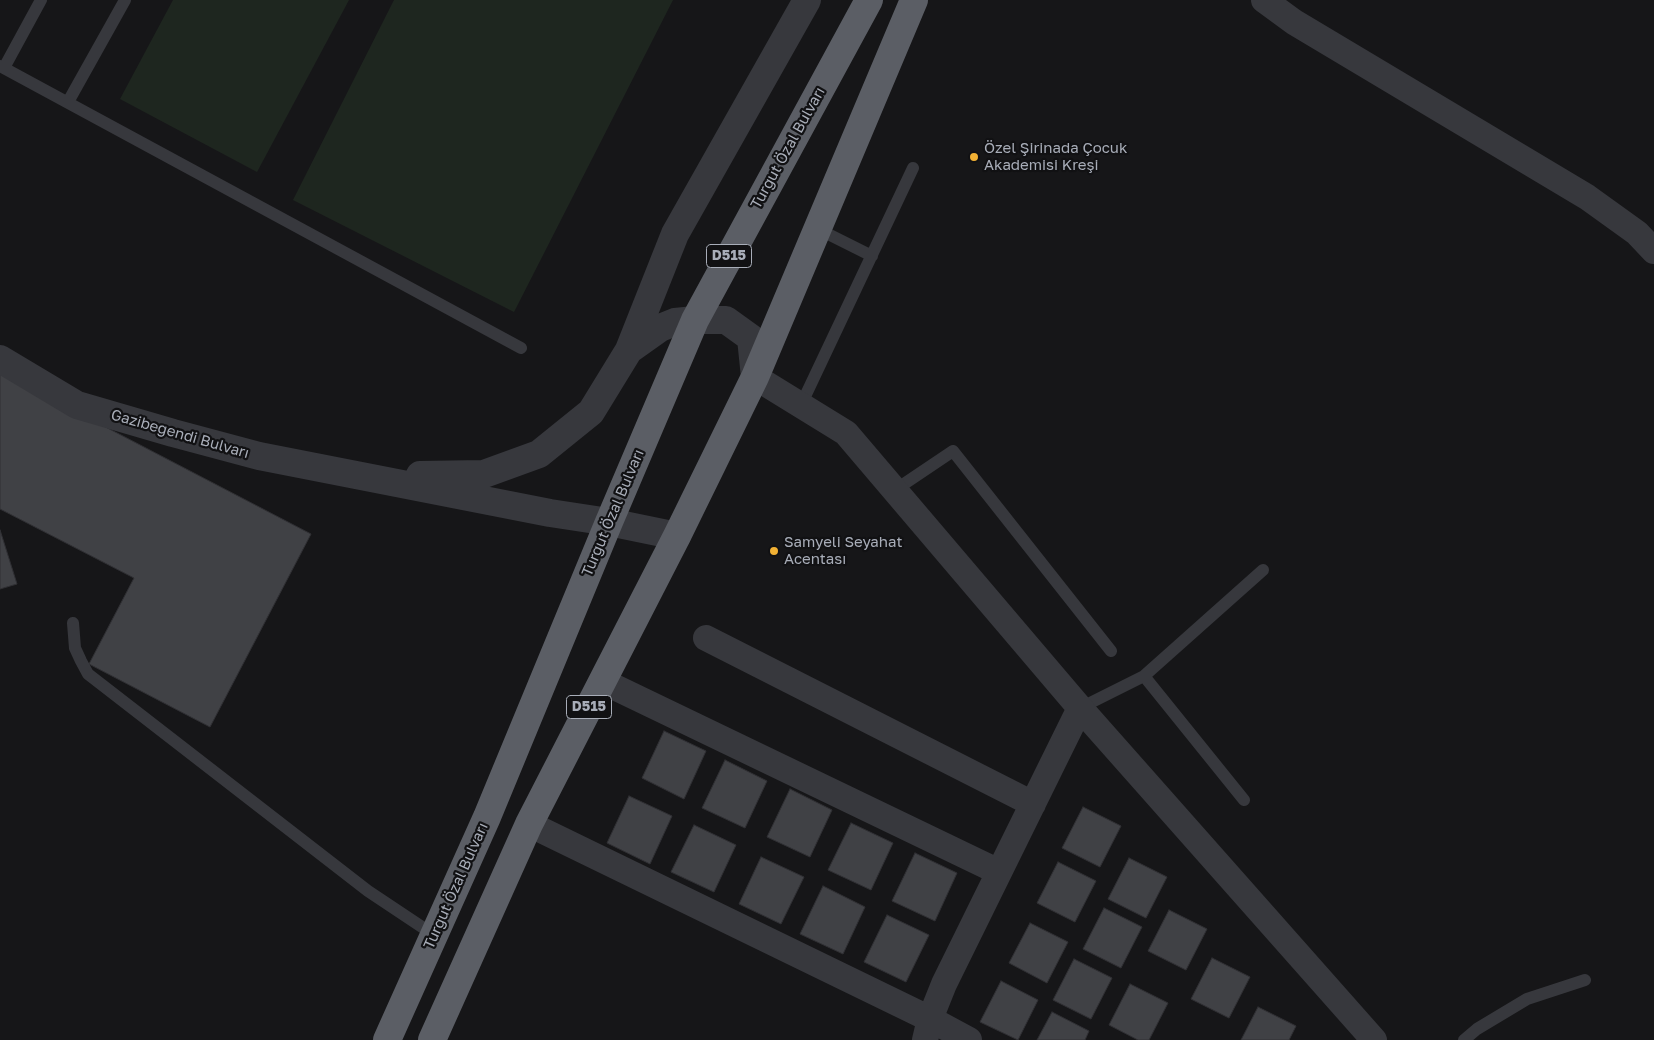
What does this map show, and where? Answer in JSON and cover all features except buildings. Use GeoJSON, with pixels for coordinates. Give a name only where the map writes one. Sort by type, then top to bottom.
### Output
{"type":"FeatureCollection","features":[{"type":"Feature","properties":{"kind":"highway","name":"Turgut Özal Bulvarı"},"geometry":{"type":"LineString","coordinates":[[387,1040],[487,817],[695,320],[869,0]]}},
{"type":"Feature","properties":{"kind":"highway","name":"D515"},"geometry":{"type":"LineString","coordinates":[[432,1040],[528,824],[677,536],[755,377],[914,0]]}},
{"type":"Feature","properties":{"kind":"street"},"geometry":{"type":"LineString","coordinates":[[629,350],[675,234],[807,0]]}},
{"type":"Feature","properties":{"kind":"street"},"geometry":{"type":"LineString","coordinates":[[1264,0],[1294,22],[1587,197],[1637,232],[1654,251]]}},
{"type":"Feature","properties":{"kind":"street","name":"Gazibeğendi Bulvarı"},"geometry":{"type":"LineString","coordinates":[[371,477],[484,474],[539,454],[591,412],[629,350],[660,328],[675,322],[726,320],[750,338],[755,377]]}},
{"type":"Feature","properties":{"kind":"street","name":"Gazibeğendi Bulvarı"},"geometry":{"type":"LineString","coordinates":[[0,360],[77,405],[259,456],[677,536]]}},
{"type":"Feature","properties":{"kind":"street"},"geometry":{"type":"LineString","coordinates":[[755,377],[846,433],[1080,708],[1374,1040]]}},
{"type":"Feature","properties":{"kind":"street"},"geometry":{"type":"LineString","coordinates":[[706,638],[1033,804]]}},
{"type":"Feature","properties":{"kind":"street"},"geometry":{"type":"LineString","coordinates":[[602,681],[999,872]]}},
{"type":"Feature","properties":{"kind":"street"},"geometry":{"type":"LineString","coordinates":[[928,1030],[944,984],[1080,708]]}},
{"type":"Feature","properties":{"kind":"street"},"geometry":{"type":"LineString","coordinates":[[528,824],[928,1030],[969,1040]]}},
{"type":"Feature","properties":{"kind":"lane"},"geometry":{"type":"LineString","coordinates":[[41,0],[2,67],[521,348]]}},
{"type":"Feature","properties":{"kind":"lane"},"geometry":{"type":"LineString","coordinates":[[68,102],[125,0]]}},
{"type":"Feature","properties":{"kind":"lane"},"geometry":{"type":"LineString","coordinates":[[801,405],[914,168]]}},
{"type":"Feature","properties":{"kind":"lane"},"geometry":{"type":"LineString","coordinates":[[818,229],[872,256]]}},
{"type":"Feature","properties":{"kind":"lane"},"geometry":{"type":"LineString","coordinates":[[895,490],[953,451],[1111,651]]}},
{"type":"Feature","properties":{"kind":"lane"},"geometry":{"type":"LineString","coordinates":[[1080,708],[1144,676],[1263,570]]}},
{"type":"Feature","properties":{"kind":"lane"},"geometry":{"type":"LineString","coordinates":[[73,623],[76,648],[88,674],[368,891],[434,935]]}},
{"type":"Feature","properties":{"kind":"lane"},"geometry":{"type":"LineString","coordinates":[[1144,676],[1244,800]]}},
{"type":"Feature","properties":{"kind":"lane"},"geometry":{"type":"LineString","coordinates":[[1464,1040],[1477,1029],[1527,999],[1585,980]]}},
{"type":"Feature","properties":{"kind":"shaded area"},"geometry":{"type":"Polygon","coordinates":[[[173,0],[349,0],[257,172],[120,99],[173,0]]]}},
{"type":"Feature","properties":{"kind":"shaded area"},"geometry":{"type":"Polygon","coordinates":[[[394,0],[673,0],[514,312],[293,200],[394,0]]]}},
{"type":"Feature","properties":{"kind":"place","name":"Özel Şirinada Çocuk Akademisi Kreşi"},"geometry":{"type":"Point","coordinates":[974,157]}},
{"type":"Feature","properties":{"kind":"place","name":"Samyeli Seyahat Acentası"},"geometry":{"type":"Point","coordinates":[774,551]}}]}
